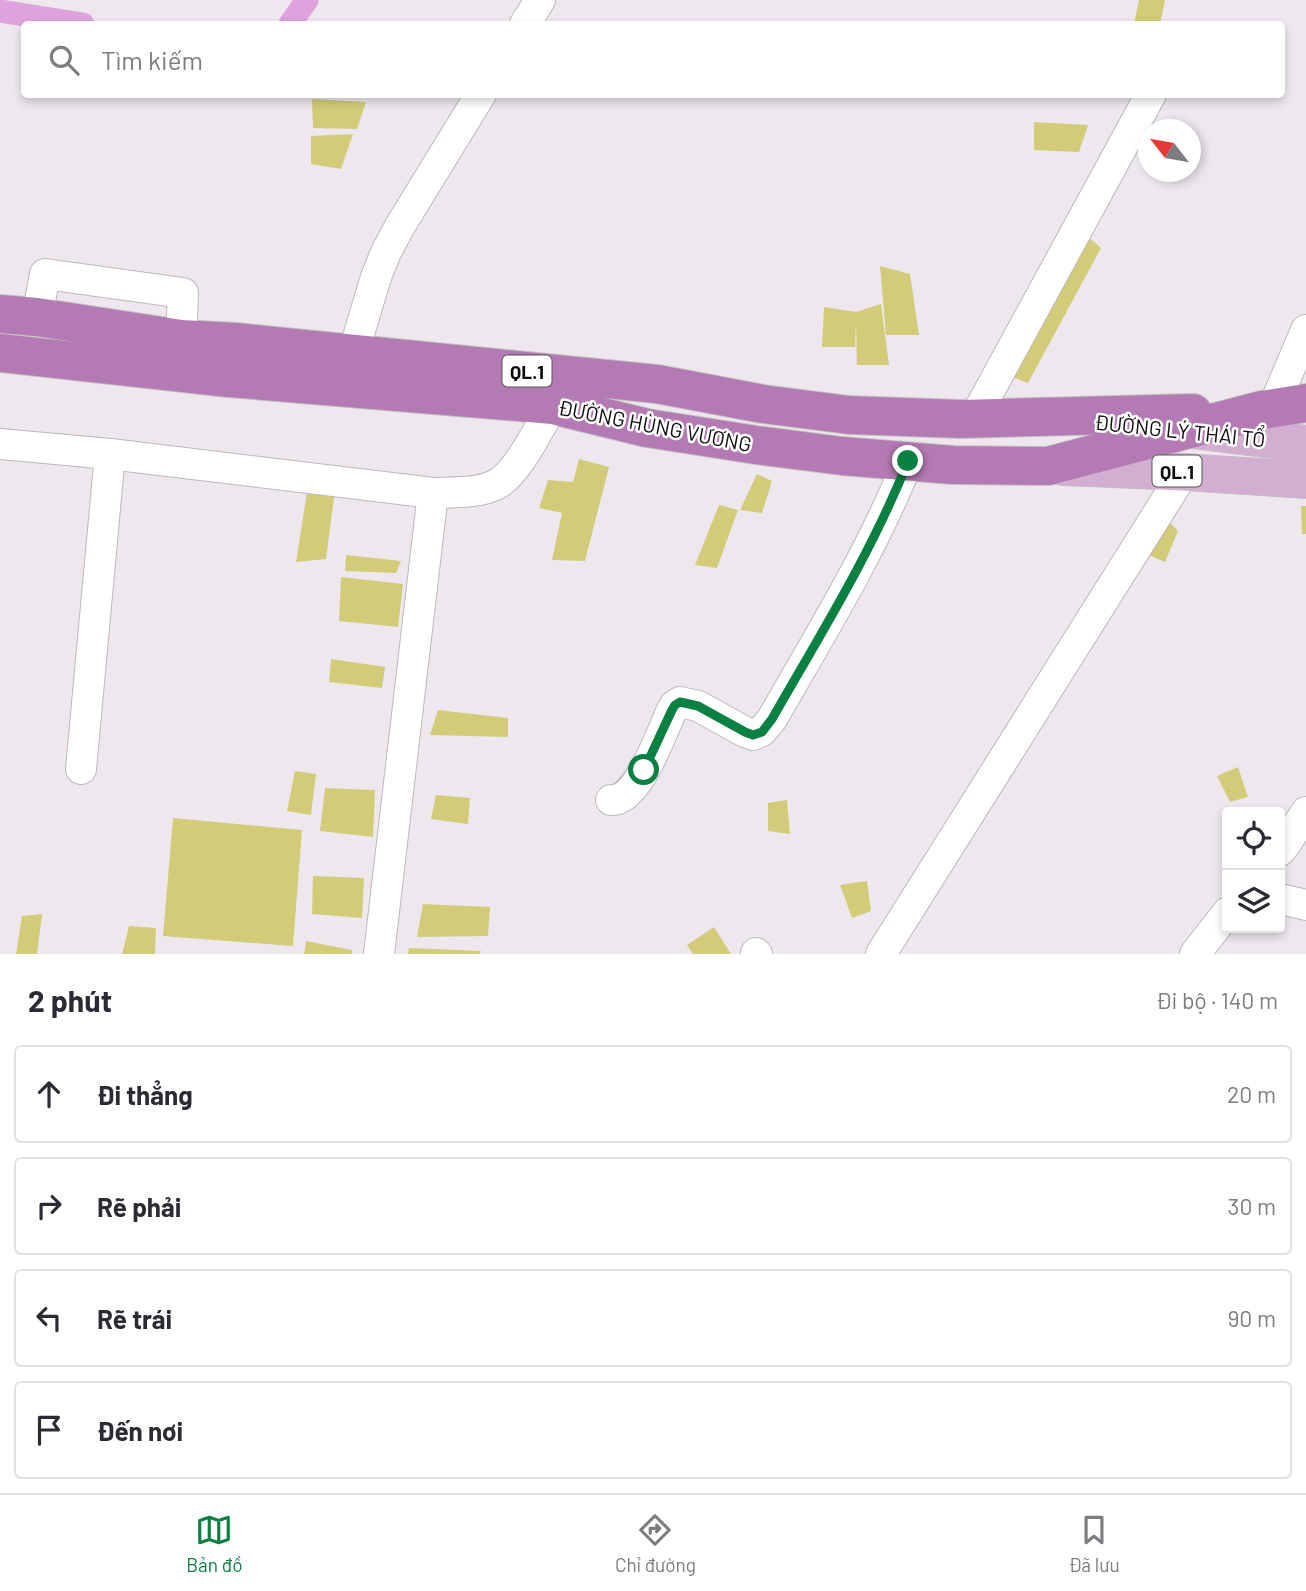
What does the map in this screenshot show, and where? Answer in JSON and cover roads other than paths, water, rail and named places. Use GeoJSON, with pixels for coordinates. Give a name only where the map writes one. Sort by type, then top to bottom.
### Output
{"type":"FeatureCollection","features":[{"type":"Feature","properties":{"kind":"highway","name":"ĐƯỜNG HÙNG VƯƠNG"},"geometry":{"type":"LineString","coordinates":[[18,316],[180,339],[232,360],[552,404],[647,428],[842,456],[953,465],[1048,466],[1280,407]]}},
{"type":"Feature","properties":{"kind":"highway","name":"ĐƯỜNG HÙNG VƯƠNG"},"geometry":{"type":"LineString","coordinates":[[0,354],[232,360],[353,354],[657,384],[763,404],[849,415],[974,419],[1280,407]]}},
{"type":"Feature","properties":{"kind":"main road","name":"ĐƯỜNG LÝ THÁI TỔ"},"geometry":{"type":"LineString","coordinates":[[1053,417],[1189,429],[1306,444]]}},
{"type":"Feature","properties":{"kind":"main road","name":"ĐƯỜNG LÝ THÁI TỔ"},"geometry":{"type":"LineString","coordinates":[[1048,466],[1306,480]]}},
{"type":"Feature","properties":{"kind":"street"},"geometry":{"type":"LineString","coordinates":[[527,21],[540,0]]}},
{"type":"Feature","properties":{"kind":"street"},"geometry":{"type":"LineString","coordinates":[[353,354],[386,252],[479,98]]}},
{"type":"Feature","properties":{"kind":"street"},"geometry":{"type":"LineString","coordinates":[[974,419],[1149,98]]}},
{"type":"Feature","properties":{"kind":"street"},"geometry":{"type":"LineString","coordinates":[[1280,407],[1306,330]]}},
{"type":"Feature","properties":{"kind":"street"},"geometry":{"type":"LineString","coordinates":[[0,444],[110,454],[433,493],[477,490],[497,484],[513,471],[552,404]]}},
{"type":"Feature","properties":{"kind":"street"},"geometry":{"type":"LineString","coordinates":[[81,769],[110,454]]}},
{"type":"Feature","properties":{"kind":"street"},"geometry":{"type":"LineString","coordinates":[[611,800],[624,796],[634,786],[672,710],[680,702],[698,706],[753,735],[762,732],[836,608],[894,498],[908,461]]}},
{"type":"Feature","properties":{"kind":"street"},"geometry":{"type":"LineString","coordinates":[[881,954],[1184,472]]}},
{"type":"Feature","properties":{"kind":"street"},"geometry":{"type":"LineString","coordinates":[[379,954],[433,493]]}},
{"type":"Feature","properties":{"kind":"street"},"geometry":{"type":"LineString","coordinates":[[1285,845],[1306,812]]}},
{"type":"Feature","properties":{"kind":"street"},"geometry":{"type":"LineString","coordinates":[[1285,900],[1306,905]]}},
{"type":"Feature","properties":{"kind":"street"},"geometry":{"type":"LineString","coordinates":[[1195,954],[1222,919]]}},
{"type":"Feature","properties":{"kind":"waterway"},"geometry":{"type":"LineString","coordinates":[[292,21],[307,0]]}},
{"type":"Feature","properties":{"kind":"waterway"},"geometry":{"type":"LineString","coordinates":[[0,11],[64,21]]}}]}
